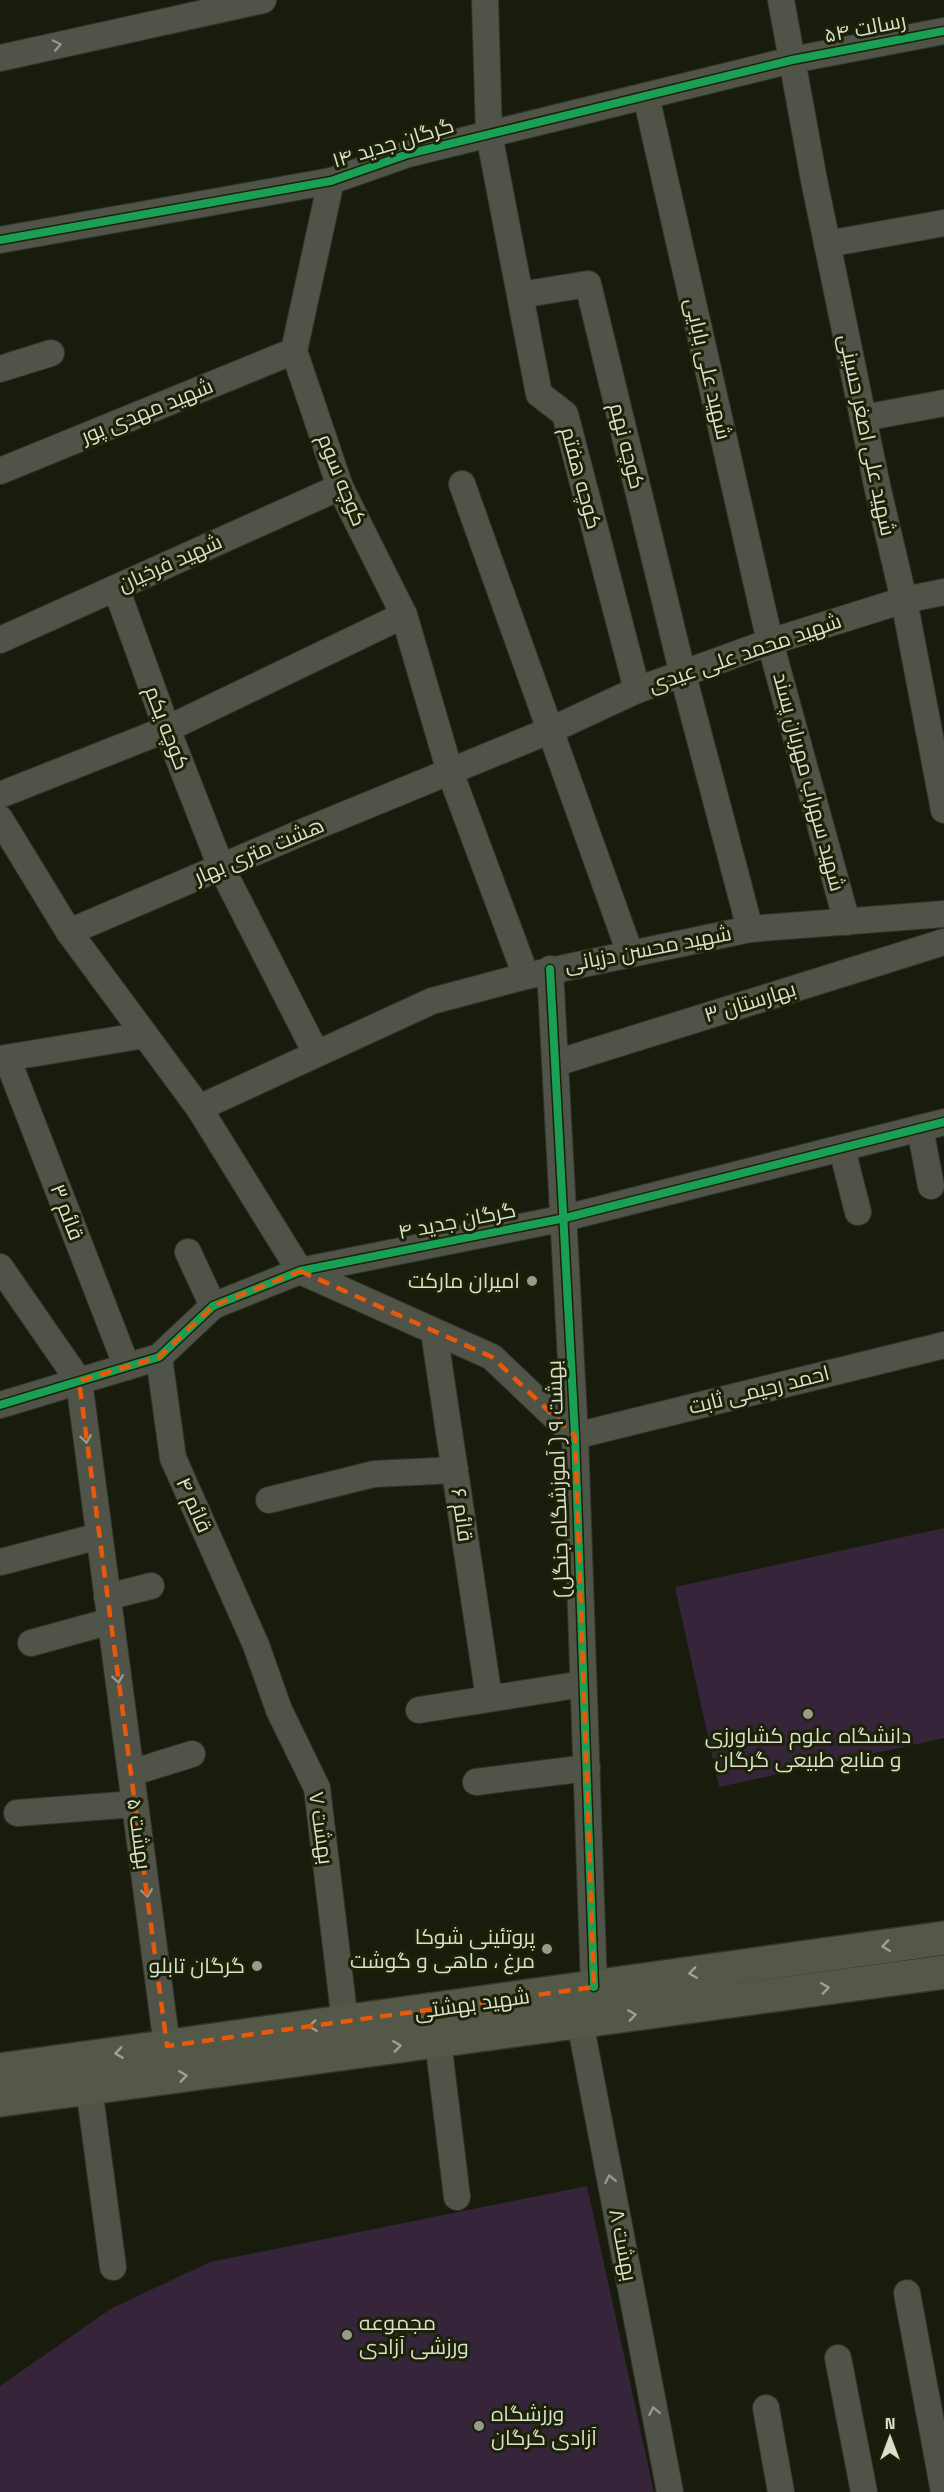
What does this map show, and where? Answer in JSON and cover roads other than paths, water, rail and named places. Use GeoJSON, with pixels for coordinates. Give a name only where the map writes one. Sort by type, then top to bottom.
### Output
{"type":"FeatureCollection","features":[{"type":"Feature","properties":{"kind":"main road","name":"شهید بهشتی"},"geometry":{"type":"LineString","coordinates":[[0,2070],[944,1938]]}},
{"type":"Feature","properties":{"kind":"main road","name":"شهید بهشتی"},"geometry":{"type":"LineString","coordinates":[[0,2100],[944,1972]]}},
{"type":"Feature","properties":{"kind":"street"},"geometry":{"type":"LineString","coordinates":[[0,58],[263,0]]}},
{"type":"Feature","properties":{"kind":"street","name":"کوچه هفتم"},"geometry":{"type":"LineString","coordinates":[[485,0],[489,134],[539,394],[565,414],[637,690]]}},
{"type":"Feature","properties":{"kind":"street","name":"شهید علی اصغر حسینی"},"geometry":{"type":"LineString","coordinates":[[781,0],[826,244],[904,600],[944,810]]}},
{"type":"Feature","properties":{"kind":"street","name":"۵۴ رسالت"},"geometry":{"type":"LineString","coordinates":[[792,60],[944,31]]}},
{"type":"Feature","properties":{"kind":"street","name":"گرگان جدید ۱۴"},"geometry":{"type":"LineString","coordinates":[[0,240],[331,181],[408,154],[792,60]]}},
{"type":"Feature","properties":{"kind":"street","name":"شهید علی بابایی"},"geometry":{"type":"LineString","coordinates":[[646,96],[770,642]]}},
{"type":"Feature","properties":{"kind":"street"},"geometry":{"type":"LineString","coordinates":[[294,351],[331,181]]}},
{"type":"Feature","properties":{"kind":"street"},"geometry":{"type":"LineString","coordinates":[[826,244],[944,223]]}},
{"type":"Feature","properties":{"kind":"street","name":"کوچه نهم"},"geometry":{"type":"LineString","coordinates":[[520,295],[588,284],[683,675]]}},
{"type":"Feature","properties":{"kind":"street","name":"شهید مهدی پور"},"geometry":{"type":"LineString","coordinates":[[0,471],[294,351]]}},
{"type":"Feature","properties":{"kind":"street","name":"کوچه سوم"},"geometry":{"type":"LineString","coordinates":[[294,351],[340,487],[404,615],[450,772],[526,976]]}},
{"type":"Feature","properties":{"kind":"street"},"geometry":{"type":"LineString","coordinates":[[0,369],[51,353]]}},
{"type":"Feature","properties":{"kind":"street"},"geometry":{"type":"LineString","coordinates":[[863,418],[944,403]]}},
{"type":"Feature","properties":{"kind":"street"},"geometry":{"type":"LineString","coordinates":[[462,484],[630,953]]}},
{"type":"Feature","properties":{"kind":"street","name":"شهید فرخیان"},"geometry":{"type":"LineString","coordinates":[[0,640],[340,487]]}},
{"type":"Feature","properties":{"kind":"street","name":"کوچه یکم"},"geometry":{"type":"LineString","coordinates":[[116,588],[167,729],[221,867],[316,1053]]}},
{"type":"Feature","properties":{"kind":"street","name":"شهید محمد علی عیدی"},"geometry":{"type":"LineString","coordinates":[[450,772],[551,730],[637,690],[770,642],[904,600],[944,592]]}},
{"type":"Feature","properties":{"kind":"street"},"geometry":{"type":"LineString","coordinates":[[0,795],[167,729],[404,615]]}},
{"type":"Feature","properties":{"kind":"street","name":"شهید سهراب مهربان پسند"},"geometry":{"type":"LineString","coordinates":[[770,642],[847,922]]}},
{"type":"Feature","properties":{"kind":"street"},"geometry":{"type":"LineString","coordinates":[[683,675],[750,929]]}},
{"type":"Feature","properties":{"kind":"street","name":"هشت متری بهار"},"geometry":{"type":"LineString","coordinates":[[69,932],[450,772]]}},
{"type":"Feature","properties":{"kind":"street"},"geometry":{"type":"LineString","coordinates":[[0,819],[69,932],[199,1108],[300,1271],[492,1357],[575,1436]]}},
{"type":"Feature","properties":{"kind":"street","name":"شهید محسن دزیانی"},"geometry":{"type":"LineString","coordinates":[[199,1108],[432,1001],[550,969],[750,929],[944,914]]}},
{"type":"Feature","properties":{"kind":"street","name":"بهارستان ۳"},"geometry":{"type":"LineString","coordinates":[[556,1063],[944,942]]}},
{"type":"Feature","properties":{"kind":"street","name":"بهشت ۹ ( آموزشگاه جنگل)"},"geometry":{"type":"LineString","coordinates":[[550,969],[575,1436],[594,1987]]}},
{"type":"Feature","properties":{"kind":"street"},"geometry":{"type":"LineString","coordinates":[[4,1058],[145,1035]]}},
{"type":"Feature","properties":{"kind":"street","name":"۳ قائم"},"geometry":{"type":"LineString","coordinates":[[4,1058],[128,1367]]}},
{"type":"Feature","properties":{"kind":"street"},"geometry":{"type":"LineString","coordinates":[[931,1186],[932,1125]]}},
{"type":"Feature","properties":{"kind":"street","name":"گرگان جدید ۴"},"geometry":{"type":"LineString","coordinates":[[0,1405],[159,1357],[213,1306],[300,1271],[565,1218],[932,1125]]}},
{"type":"Feature","properties":{"kind":"street"},"geometry":{"type":"LineString","coordinates":[[842,1149],[858,1212]]}},
{"type":"Feature","properties":{"kind":"street"},"geometry":{"type":"LineString","coordinates":[[188,1252],[213,1306]]}},
{"type":"Feature","properties":{"kind":"street"},"geometry":{"type":"LineString","coordinates":[[0,1267],[79,1381]]}},
{"type":"Feature","properties":{"kind":"street","name":"قائم ۶"},"geometry":{"type":"LineString","coordinates":[[434,1332],[489,1698]]}},
{"type":"Feature","properties":{"kind":"street","name":"احمد رحیمی ثابت"},"geometry":{"type":"LineString","coordinates":[[575,1436],[944,1345]]}},
{"type":"Feature","properties":{"kind":"street","name":"قائم ۴"},"geometry":{"type":"LineString","coordinates":[[159,1357],[173,1458],[256,1645]]}},
{"type":"Feature","properties":{"kind":"street","name":"بهشت ۵"},"geometry":{"type":"LineString","coordinates":[[79,1381],[168,2046]]}},
{"type":"Feature","properties":{"kind":"street"},"geometry":{"type":"LineString","coordinates":[[269,1500],[374,1474],[455,1470]]}},
{"type":"Feature","properties":{"kind":"street"},"geometry":{"type":"LineString","coordinates":[[1,1562],[99,1536]]}},
{"type":"Feature","properties":{"kind":"street"},"geometry":{"type":"LineString","coordinates":[[31,1642],[109,1609],[151,1586]]}},
{"type":"Feature","properties":{"kind":"street","name":"بهشت ۷"},"geometry":{"type":"LineString","coordinates":[[256,1645],[279,1710],[317,1788],[345,2022]]}},
{"type":"Feature","properties":{"kind":"street"},"geometry":{"type":"LineString","coordinates":[[419,1710],[583,1684]]}},
{"type":"Feature","properties":{"kind":"street"},"geometry":{"type":"LineString","coordinates":[[131,1773],[192,1754]]}},
{"type":"Feature","properties":{"kind":"street"},"geometry":{"type":"LineString","coordinates":[[476,1782],[586,1768]]}},
{"type":"Feature","properties":{"kind":"street"},"geometry":{"type":"LineString","coordinates":[[17,1813],[135,1804]]}},
{"type":"Feature","properties":{"kind":"street","name":"۸ بهشت"},"geometry":{"type":"LineString","coordinates":[[580,2022],[668,2480]]}},
{"type":"Feature","properties":{"kind":"street"},"geometry":{"type":"LineString","coordinates":[[438,2041],[458,2198]]}},
{"type":"Feature","properties":{"kind":"street"},"geometry":{"type":"LineString","coordinates":[[89,2088],[113,2267]]}},
{"type":"Feature","properties":{"kind":"street"},"geometry":{"type":"LineString","coordinates":[[907,2294],[944,2492]]}},
{"type":"Feature","properties":{"kind":"street"},"geometry":{"type":"LineString","coordinates":[[838,2358],[864,2492]]}},
{"type":"Feature","properties":{"kind":"street"},"geometry":{"type":"LineString","coordinates":[[766,2408],[781,2492]]}},
{"type":"Feature","properties":{"kind":"place","name":"امیران مارکت"},"geometry":{"type":"Point","coordinates":[532,1281]}},
{"type":"Feature","properties":{"kind":"place","name":"دانشگاه علوم کشاورزی و منابع طبیعی گرگان"},"geometry":{"type":"Point","coordinates":[808,1714]}},
{"type":"Feature","properties":{"kind":"place","name":"پروتئینی شوکا مرغ‌ ، ماهی و گوشت"},"geometry":{"type":"Point","coordinates":[547,1949]}},
{"type":"Feature","properties":{"kind":"place","name":"گرگان تابلو"},"geometry":{"type":"Point","coordinates":[257,1966]}},
{"type":"Feature","properties":{"kind":"place","name":"مجموعه ورزشی آزادی"},"geometry":{"type":"Point","coordinates":[347,2335]}},
{"type":"Feature","properties":{"kind":"place","name":"ورزشگاه آزادی گرگان"},"geometry":{"type":"Point","coordinates":[479,2426]}}]}
